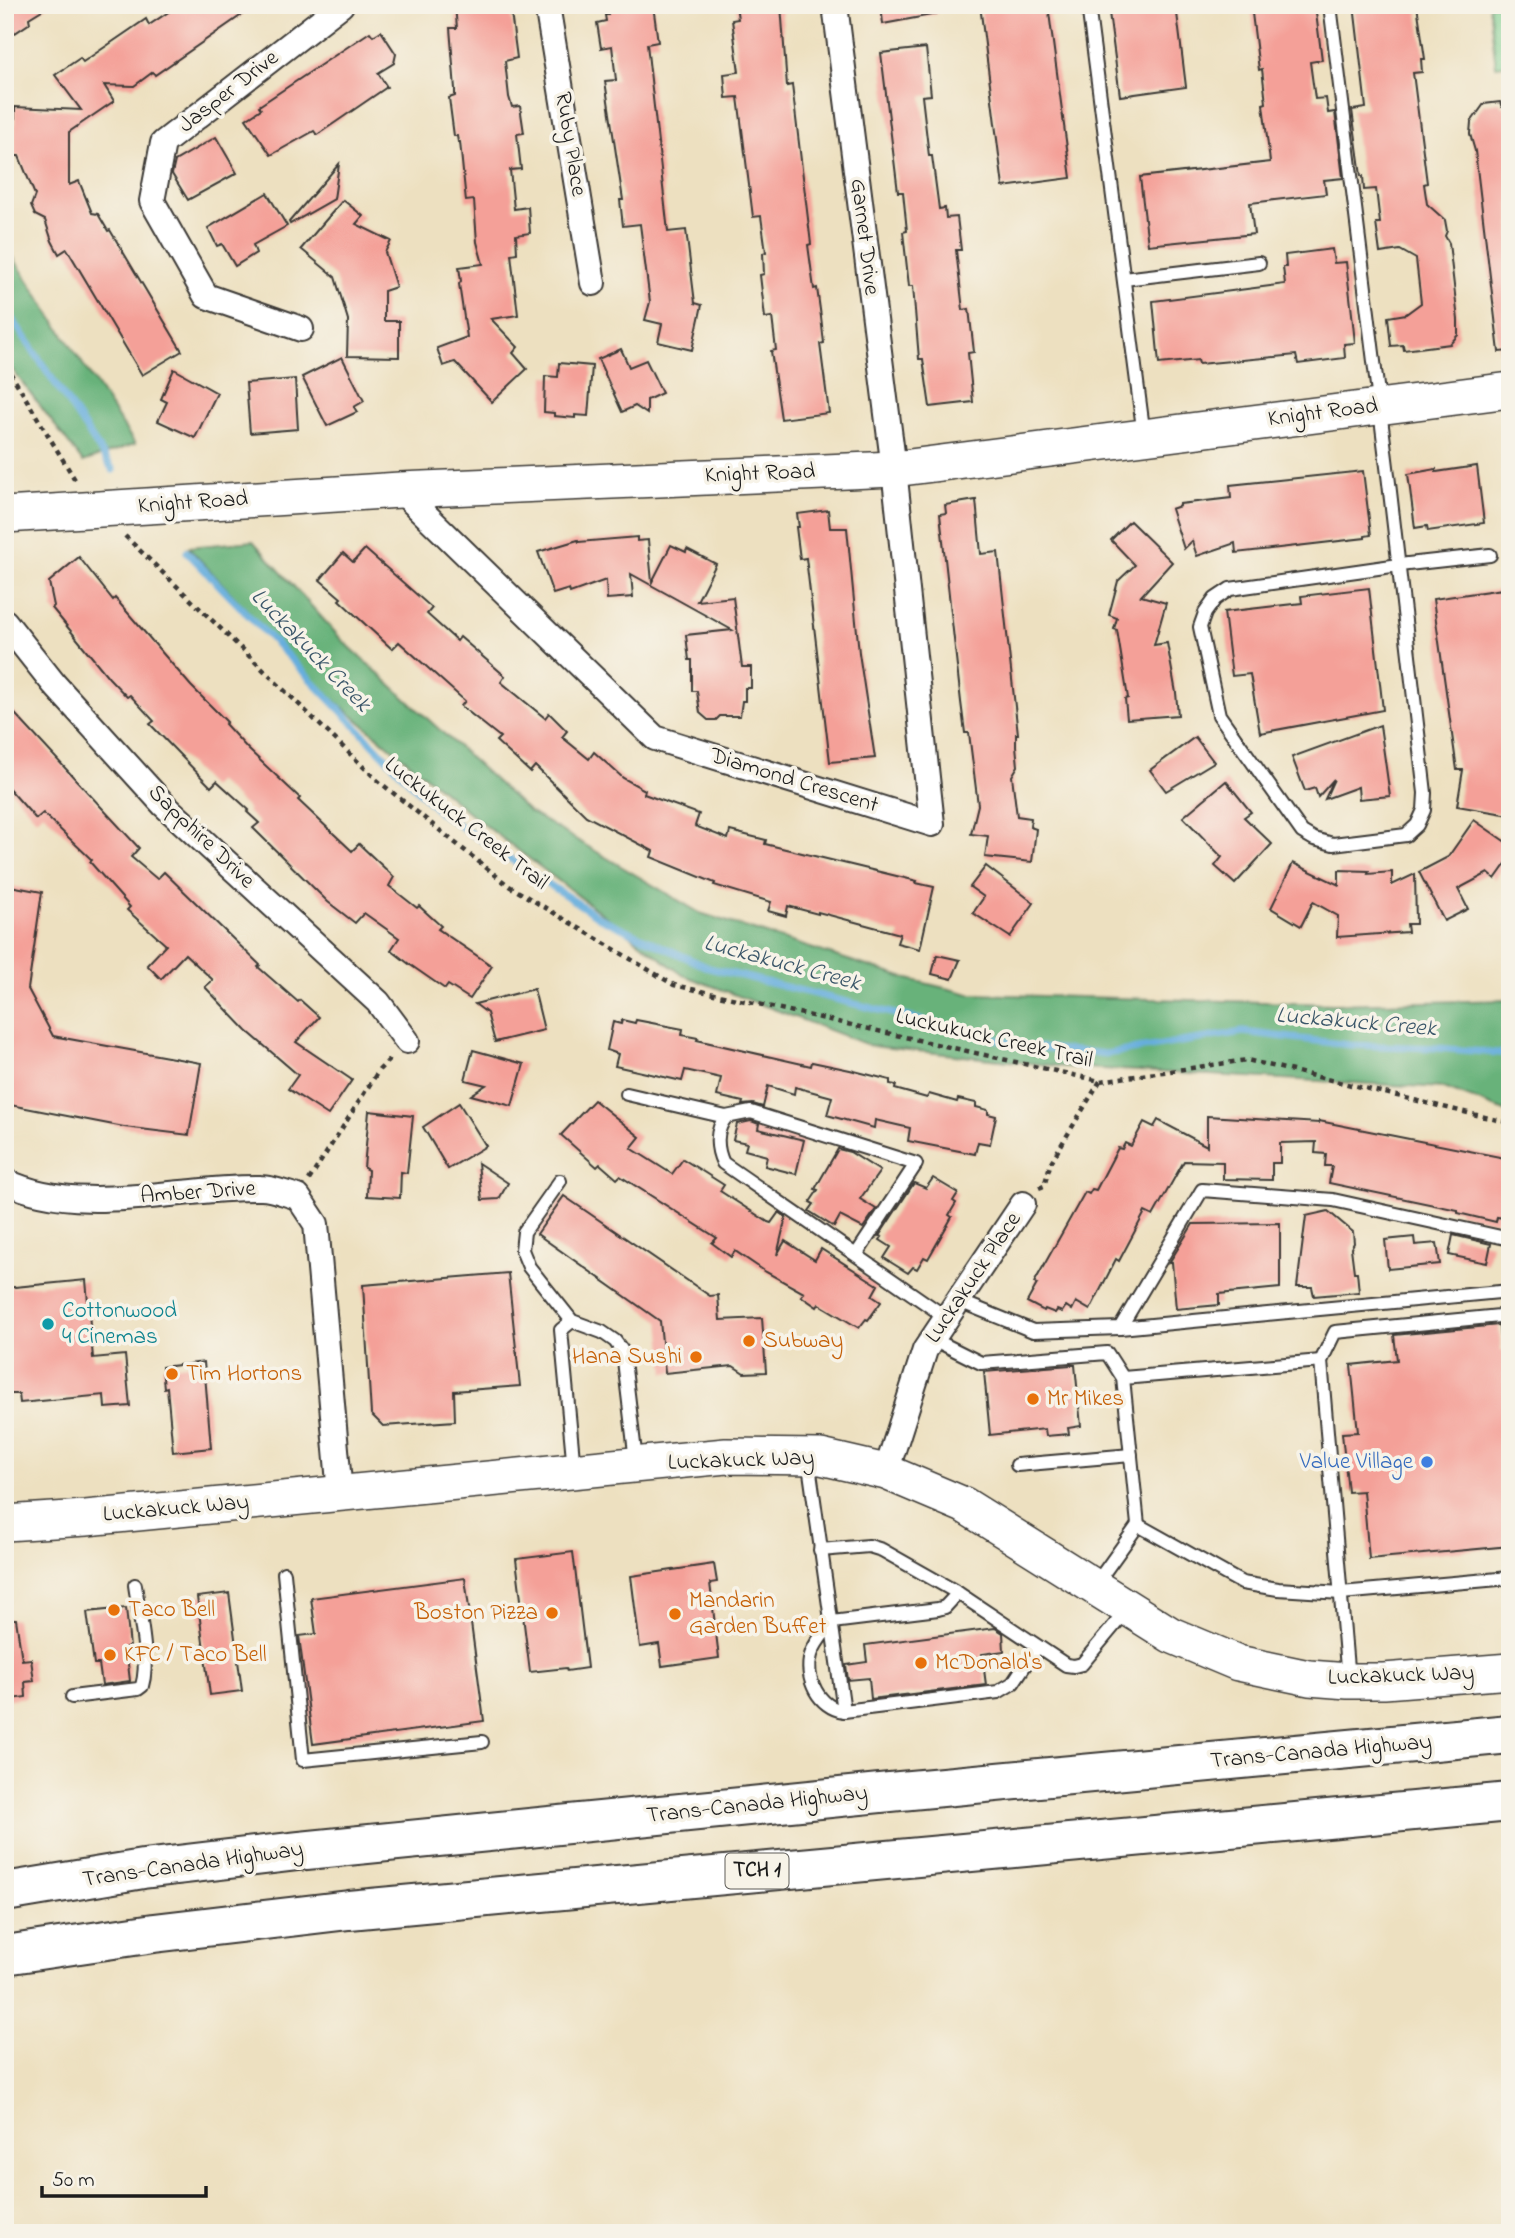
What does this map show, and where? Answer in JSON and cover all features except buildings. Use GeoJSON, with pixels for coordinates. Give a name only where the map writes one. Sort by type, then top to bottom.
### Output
{"type":"FeatureCollection","features":[{"type":"Feature","properties":{"kind":"highway","name":"Trans-Canada Highway"},"geometry":{"type":"LineString","coordinates":[[5,1892],[143,1869],[298,1851],[1510,1734]]}},
{"type":"Feature","properties":{"kind":"highway","name":"TCH 1"},"geometry":{"type":"LineString","coordinates":[[5,1955],[154,1933],[349,1910],[1510,1802]]}},
{"type":"Feature","properties":{"kind":"street","name":"Ruby Place"},"geometry":{"type":"LineString","coordinates":[[547,5],[593,283]]}},
{"type":"Feature","properties":{"kind":"street","name":"Garnet Drive"},"geometry":{"type":"LineString","coordinates":[[835,5],[894,469]]}},
{"type":"Feature","properties":{"kind":"street","name":"Jasper Drive"},"geometry":{"type":"LineString","coordinates":[[301,329],[206,296],[152,201],[163,143],[326,10]]}},
{"type":"Feature","properties":{"kind":"street","name":"Knight Road"},"geometry":{"type":"LineString","coordinates":[[5,515],[400,490],[894,469],[1510,390]]}},
{"type":"Feature","properties":{"kind":"street","name":"Diamond Crescent"},"geometry":{"type":"LineString","coordinates":[[400,490],[655,738],[932,824],[894,469]]}},
{"type":"Feature","properties":{"kind":"street","name":"Sapphire Drive"},"geometry":{"type":"LineString","coordinates":[[5,622],[54,684],[164,804],[378,1002],[407,1041]]}},
{"type":"Feature","properties":{"kind":"street","name":"Amber Drive"},"geometry":{"type":"LineString","coordinates":[[7,1189],[109,1199],[264,1188],[298,1197]]}},
{"type":"Feature","properties":{"kind":"street"},"geometry":{"type":"LineString","coordinates":[[298,1197],[316,1224],[340,1494]]}},
{"type":"Feature","properties":{"kind":"street","name":"Luckakuck Place"},"geometry":{"type":"LineString","coordinates":[[886,1472],[925,1350],[1023,1204]]}},
{"type":"Feature","properties":{"kind":"street","name":"Luckakuck Way"},"geometry":{"type":"LineString","coordinates":[[5,1523],[86,1518],[726,1457],[821,1457],[886,1472],[964,1505],[1171,1635],[1238,1663],[1309,1678],[1348,1681],[1384,1681],[1510,1671]]}},
{"type":"Feature","properties":{"kind":"lane"},"geometry":{"type":"LineString","coordinates":[[1088,5],[1144,436]]}},
{"type":"Feature","properties":{"kind":"lane"},"geometry":{"type":"LineString","coordinates":[[1330,5],[1381,406],[1399,565],[1425,793],[1424,810],[1417,825],[1406,835],[1334,844],[1314,839],[1302,832],[1219,715],[1200,627],[1205,612],[1215,599],[1230,589],[1399,565],[1490,555]]}},
{"type":"Feature","properties":{"kind":"lane"},"geometry":{"type":"LineString","coordinates":[[1124,279],[1259,262]]}},
{"type":"Feature","properties":{"kind":"lane"},"geometry":{"type":"LineString","coordinates":[[627,1094],[726,1117],[751,1112],[916,1164],[856,1255]]}},
{"type":"Feature","properties":{"kind":"lane"},"geometry":{"type":"LineString","coordinates":[[726,1117],[720,1125],[718,1140],[723,1163],[856,1255],[953,1309],[1033,1331],[1120,1328],[1510,1292]]}},
{"type":"Feature","properties":{"kind":"lane"},"geometry":{"type":"LineString","coordinates":[[560,1181],[524,1231],[522,1250],[530,1267],[572,1321],[602,1332],[615,1341],[623,1352],[636,1465]]}},
{"type":"Feature","properties":{"kind":"lane"},"geometry":{"type":"LineString","coordinates":[[1120,1328],[1202,1189],[1333,1200],[1510,1239]]}},
{"type":"Feature","properties":{"kind":"lane"},"geometry":{"type":"LineString","coordinates":[[1348,1681],[1321,1361],[1335,1332],[1510,1315]]}},
{"type":"Feature","properties":{"kind":"lane"},"geometry":{"type":"LineString","coordinates":[[572,1321],[561,1330],[574,1471]]}},
{"type":"Feature","properties":{"kind":"lane"},"geometry":{"type":"LineString","coordinates":[[933,1339],[981,1363],[1107,1353],[1123,1378],[1138,1525],[1093,1588]]}},
{"type":"Feature","properties":{"kind":"lane"},"geometry":{"type":"LineString","coordinates":[[1123,1378],[1321,1361]]}},
{"type":"Feature","properties":{"kind":"lane"},"geometry":{"type":"LineString","coordinates":[[1017,1465],[1131,1455]]}},
{"type":"Feature","properties":{"kind":"lane"},"geometry":{"type":"LineString","coordinates":[[807,1457],[844,1711]]}},
{"type":"Feature","properties":{"kind":"lane"},"geometry":{"type":"LineString","coordinates":[[1138,1525],[1242,1583],[1278,1590],[1341,1592],[1510,1578]]}},
{"type":"Feature","properties":{"kind":"lane"},"geometry":{"type":"LineString","coordinates":[[821,1550],[869,1546],[882,1550],[958,1593],[1037,1647],[1074,1667],[1082,1664],[1128,1609]]}},
{"type":"Feature","properties":{"kind":"lane"},"geometry":{"type":"LineString","coordinates":[[284,1573],[303,1760],[482,1742]]}},
{"type":"Feature","properties":{"kind":"lane"},"geometry":{"type":"LineString","coordinates":[[72,1697],[138,1689],[142,1686],[145,1677],[144,1660],[135,1585]]}},
{"type":"Feature","properties":{"kind":"lane"},"geometry":{"type":"LineString","coordinates":[[958,1593],[945,1607],[938,1609],[832,1622],[810,1656],[815,1690],[826,1703],[844,1711],[998,1692],[1013,1683],[1037,1647]]}},
{"type":"Feature","properties":{"kind":"path","name":"Luckukuck Creek Trail"},"geometry":{"type":"LineString","coordinates":[[5,364],[93,509],[125,536],[377,780],[509,886],[674,985],[1100,1081],[1247,1060],[1510,1123]]}},
{"type":"Feature","properties":{"kind":"path"},"geometry":{"type":"LineString","coordinates":[[298,1197],[379,1070],[407,1041]]}},
{"type":"Feature","properties":{"kind":"path","name":"Luckukuck Creek Trail"},"geometry":{"type":"LineString","coordinates":[[1023,1204],[1033,1189],[1044,1186],[1051,1162],[1100,1081]]}},
{"type":"Feature","properties":{"kind":"green space"},"geometry":{"type":"Polygon","coordinates":[[[1489,5],[1510,5],[1510,64],[1496,66],[1489,5]]]}},
{"type":"Feature","properties":{"kind":"green space"},"geometry":{"type":"Polygon","coordinates":[[[5,245],[135,444],[83,462],[5,360],[5,245]]]}},
{"type":"Feature","properties":{"kind":"green space"},"geometry":{"type":"Polygon","coordinates":[[[253,541],[341,639],[528,811],[700,913],[908,979],[970,994],[1334,1004],[1510,1000],[1510,1113],[1444,1088],[1066,1067],[871,1046],[683,975],[478,820],[316,685],[188,547],[253,541]]]}},
{"type":"Feature","properties":{"kind":"waterway","name":"Luckakuck Creek"},"geometry":{"type":"LineString","coordinates":[[5,308],[113,470]]}},
{"type":"Feature","properties":{"kind":"waterway","name":"Luckakuck Creek"},"geometry":{"type":"LineString","coordinates":[[187,552],[439,812],[600,918],[709,968],[1025,1046],[1106,1054],[1243,1032],[1350,1045],[1510,1054]]}},
{"type":"Feature","properties":{"kind":"place","name":"Cottonwood 4 Cinemas"},"geometry":{"type":"Point","coordinates":[48,1324]}},
{"type":"Feature","properties":{"kind":"place","name":"Subway"},"geometry":{"type":"Point","coordinates":[749,1341]}},
{"type":"Feature","properties":{"kind":"place","name":"Hana Sushi"},"geometry":{"type":"Point","coordinates":[696,1357]}},
{"type":"Feature","properties":{"kind":"place","name":"Tim Hortons"},"geometry":{"type":"Point","coordinates":[172,1374]}},
{"type":"Feature","properties":{"kind":"place","name":"Mr Mikes"},"geometry":{"type":"Point","coordinates":[1033,1399]}},
{"type":"Feature","properties":{"kind":"place","name":"Value Village"},"geometry":{"type":"Point","coordinates":[1427,1462]}},
{"type":"Feature","properties":{"kind":"place","name":"Taco Bell"},"geometry":{"type":"Point","coordinates":[114,1610]}},
{"type":"Feature","properties":{"kind":"place","name":"Boston Pizza"},"geometry":{"type":"Point","coordinates":[552,1613]}},
{"type":"Feature","properties":{"kind":"place","name":"Mandarin Garden Buffet"},"geometry":{"type":"Point","coordinates":[675,1614]}},
{"type":"Feature","properties":{"kind":"place","name":"KFC / Taco Bell"},"geometry":{"type":"Point","coordinates":[110,1655]}},
{"type":"Feature","properties":{"kind":"place","name":"McDonald's"},"geometry":{"type":"Point","coordinates":[921,1663]}}]}
